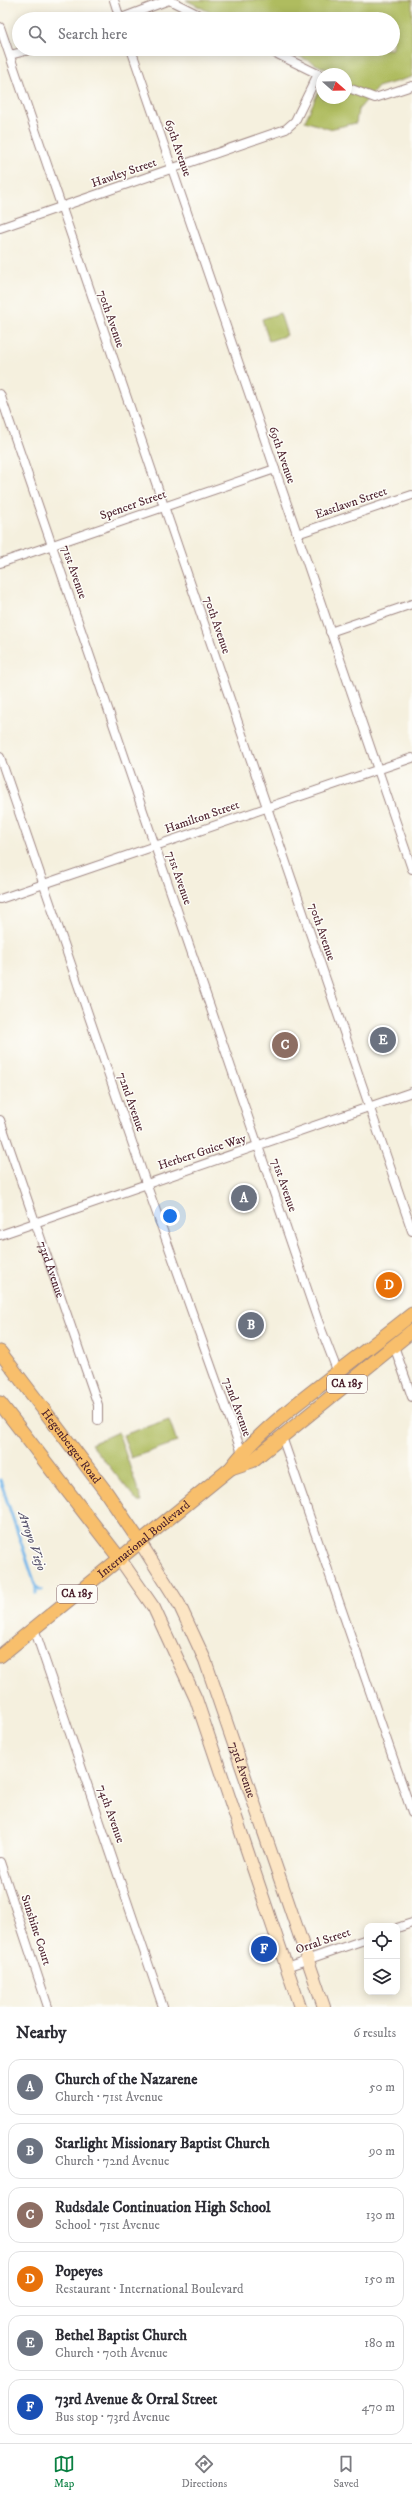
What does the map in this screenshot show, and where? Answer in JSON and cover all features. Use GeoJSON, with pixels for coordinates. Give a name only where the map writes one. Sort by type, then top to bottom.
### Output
{"type":"FeatureCollection","features":[{"type":"Feature","properties":{"kind":"main road","name":"International Boulevard"},"geometry":{"type":"LineString","coordinates":[[0,1656],[231,1468],[242,1453],[270,1426],[337,1370],[412,1314]]}},
{"type":"Feature","properties":{"kind":"main road","name":"International Boulevard"},"geometry":{"type":"LineString","coordinates":[[231,1468],[252,1461],[412,1331]]}},
{"type":"Feature","properties":{"kind":"main road","name":"Hegenberger Road"},"geometry":{"type":"LineString","coordinates":[[0,1352],[106,1492],[140,1542]]}},
{"type":"Feature","properties":{"kind":"main road"},"geometry":{"type":"LineString","coordinates":[[0,1403],[120,1559]]}},
{"type":"Feature","properties":{"kind":"main road","name":"73rd Avenue"},"geometry":{"type":"LineString","coordinates":[[140,1542],[179,1604],[204,1660],[324,2007]]}},
{"type":"Feature","properties":{"kind":"main road","name":"73rd Avenue"},"geometry":{"type":"LineString","coordinates":[[120,1559],[154,1608],[196,1699],[300,2007]]}},
{"type":"Feature","properties":{"kind":"street"},"geometry":{"type":"LineString","coordinates":[[114,0],[118,12]]}},
{"type":"Feature","properties":{"kind":"street"},"geometry":{"type":"LineString","coordinates":[[138,12],[169,0],[193,12]]}},
{"type":"Feature","properties":{"kind":"street","name":"70th Avenue"},"geometry":{"type":"LineString","coordinates":[[0,27],[412,1231]]}},
{"type":"Feature","properties":{"kind":"street","name":"69th Avenue"},"geometry":{"type":"LineString","coordinates":[[133,56],[412,869]]}},
{"type":"Feature","properties":{"kind":"street"},"geometry":{"type":"LineString","coordinates":[[282,56],[316,72]]}},
{"type":"Feature","properties":{"kind":"street","name":"Hawley Street"},"geometry":{"type":"LineString","coordinates":[[0,228],[286,129],[295,121],[316,82]]}},
{"type":"Feature","properties":{"kind":"street"},"geometry":{"type":"LineString","coordinates":[[352,89],[375,98],[412,86]]}},
{"type":"Feature","properties":{"kind":"street","name":"71st Avenue"},"geometry":{"type":"LineString","coordinates":[[0,394],[258,1146],[337,1370]]}},
{"type":"Feature","properties":{"kind":"street","name":"Spencer Street"},"geometry":{"type":"LineString","coordinates":[[0,563],[275,469]]}},
{"type":"Feature","properties":{"kind":"street","name":"Eastlawn Street"},"geometry":{"type":"LineString","coordinates":[[297,534],[412,495]]}},
{"type":"Feature","properties":{"kind":"street"},"geometry":{"type":"LineString","coordinates":[[330,632],[412,604]]}},
{"type":"Feature","properties":{"kind":"street","name":"72nd Avenue"},"geometry":{"type":"LineString","coordinates":[[0,756],[146,1183],[242,1453]]}},
{"type":"Feature","properties":{"kind":"street","name":"Hamilton Street"},"geometry":{"type":"LineString","coordinates":[[0,898],[412,758]]}},
{"type":"Feature","properties":{"kind":"street","name":"Herbert Guice Way"},"geometry":{"type":"LineString","coordinates":[[0,1235],[146,1183],[258,1146],[412,1092]]}},
{"type":"Feature","properties":{"kind":"street","name":"73rd Avenue"},"geometry":{"type":"LineString","coordinates":[[0,1120],[98,1405],[98,1420]]}},
{"type":"Feature","properties":{"kind":"street"},"geometry":{"type":"LineString","coordinates":[[394,1346],[412,1397]]}},
{"type":"Feature","properties":{"kind":"street"},"geometry":{"type":"LineString","coordinates":[[282,1437],[412,1813]]}},
{"type":"Feature","properties":{"kind":"street","name":"74th Avenue"},"geometry":{"type":"LineString","coordinates":[[34,1628],[164,2007]]}},
{"type":"Feature","properties":{"kind":"street","name":"Sunshine Court"},"geometry":{"type":"LineString","coordinates":[[0,1862],[48,2007]]}},
{"type":"Feature","properties":{"kind":"street"},"geometry":{"type":"LineString","coordinates":[[400,1927],[412,1923]]}},
{"type":"Feature","properties":{"kind":"street","name":"Orral Street"},"geometry":{"type":"LineString","coordinates":[[286,1967],[364,1940]]}},
{"type":"Feature","properties":{"kind":"green space"},"geometry":{"type":"Polygon","coordinates":[[[186,0],[412,0],[412,77],[378,87],[358,110],[356,123],[329,129],[305,121],[316,97],[316,104],[352,104],[352,68],[324,68],[299,56],[400,56],[400,12],[209,12],[186,0]]]}},
{"type":"Feature","properties":{"kind":"green space"},"geometry":{"type":"Polygon","coordinates":[[[280,313],[287,335],[269,341],[262,319],[280,313]]]}},
{"type":"Feature","properties":{"kind":"green space"},"geometry":{"type":"Polygon","coordinates":[[[169,1419],[177,1442],[131,1458],[123,1435],[169,1419]]]}},
{"type":"Feature","properties":{"kind":"green space"},"geometry":{"type":"Polygon","coordinates":[[[118,1432],[142,1502],[138,1502],[91,1444],[118,1432]]]}},
{"type":"Feature","properties":{"kind":"waterway","name":"Arroyo Viejo"},"geometry":{"type":"LineString","coordinates":[[0,1480],[36,1587],[41,1590]]}},
{"type":"Feature","properties":{"kind":"waterway","name":"Arroyo Viejo"},"geometry":{"type":"LineString","coordinates":[[36,1587],[36,1594]]}},
{"type":"Feature","properties":{"kind":"place","name":"Bethel Baptist Church"},"geometry":{"type":"Point","coordinates":[383,1040]}},
{"type":"Feature","properties":{"kind":"place","name":"Rudsdale Continuation High School"},"geometry":{"type":"Point","coordinates":[285,1045]}},
{"type":"Feature","properties":{"kind":"place","name":"Church of the Nazarene"},"geometry":{"type":"Point","coordinates":[244,1198]}},
{"type":"Feature","properties":{"kind":"place","name":"Popeyes"},"geometry":{"type":"Point","coordinates":[389,1285]}},
{"type":"Feature","properties":{"kind":"place","name":"Starlight Missionary Baptist Church"},"geometry":{"type":"Point","coordinates":[251,1325]}},
{"type":"Feature","properties":{"kind":"place","name":"73rd Avenue & Orral Street"},"geometry":{"type":"Point","coordinates":[264,1949]}}]}
